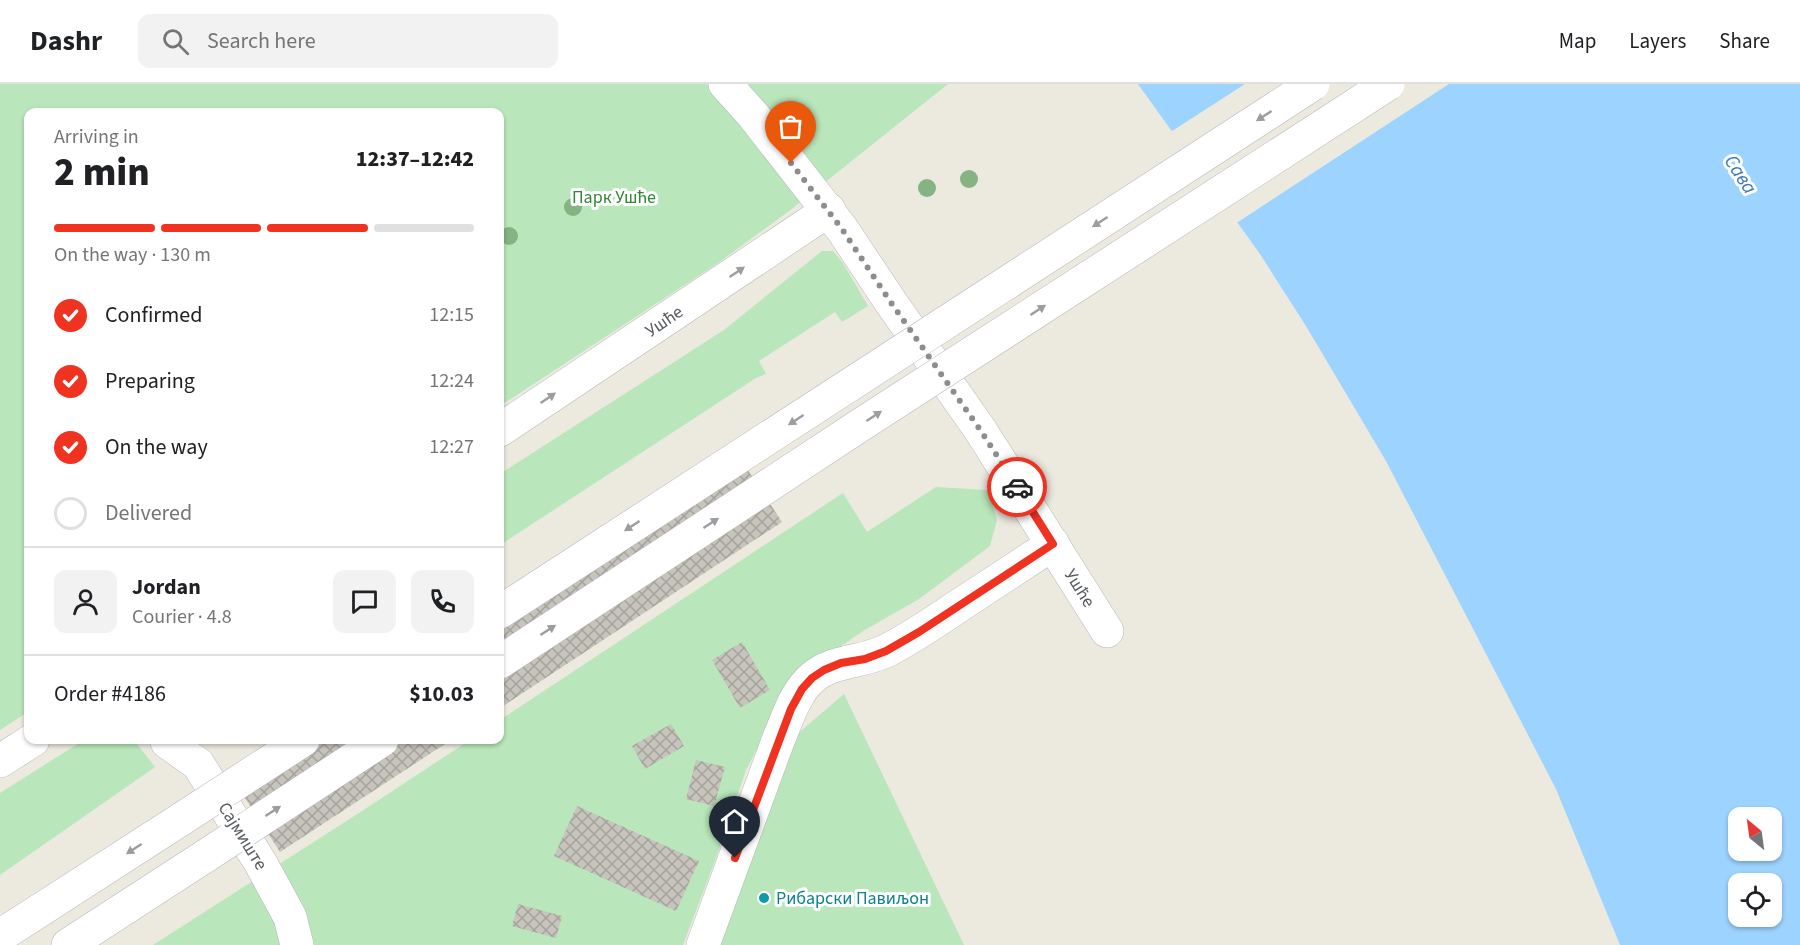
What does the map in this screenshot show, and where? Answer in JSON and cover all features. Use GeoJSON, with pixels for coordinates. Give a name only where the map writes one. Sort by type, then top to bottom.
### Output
{"type":"FeatureCollection","features":[{"type":"Feature","properties":{"kind":"main road","name":"Ушће"},"geometry":{"type":"LineString","coordinates":[[724,84],[753,115],[829,210],[981,431],[1107,631]]}},
{"type":"Feature","properties":{"kind":"main road"},"geometry":{"type":"LineString","coordinates":[[504,609],[1313,84]]}},
{"type":"Feature","properties":{"kind":"main road"},"geometry":{"type":"LineString","coordinates":[[504,659],[1388,84]]}},
{"type":"Feature","properties":{"kind":"main road","name":"Ушће"},"geometry":{"type":"LineString","coordinates":[[504,427],[829,210]]}},
{"type":"Feature","properties":{"kind":"main road"},"geometry":{"type":"LineString","coordinates":[[703,945],[779,738],[802,689],[812,678],[833,666],[865,659],[897,645],[1053,544]]}},
{"type":"Feature","properties":{"kind":"main road"},"geometry":{"type":"LineString","coordinates":[[0,761],[27,744]]}},
{"type":"Feature","properties":{"kind":"main road","name":"Сајмиште"},"geometry":{"type":"LineString","coordinates":[[167,744],[179,774],[288,945]]}},
{"type":"Feature","properties":{"kind":"main road","name":"Сајмиште"},"geometry":{"type":"LineString","coordinates":[[170,744],[198,764],[260,862],[290,917],[297,945]]}},
{"type":"Feature","properties":{"kind":"main road"},"geometry":{"type":"LineString","coordinates":[[0,936],[297,744]]}},
{"type":"Feature","properties":{"kind":"main road"},"geometry":{"type":"LineString","coordinates":[[68,945],[376,744]]}},
{"type":"Feature","properties":{"kind":"green space","name":"Парк Ушће"},"geometry":{"type":"Polygon","coordinates":[[[0,84],[948,84],[789,211],[718,263],[504,403],[504,108],[24,108],[24,715],[0,730],[0,84]]]}},
{"type":"Feature","properties":{"kind":"green space"},"geometry":{"type":"Polygon","coordinates":[[[822,251],[833,251],[843,263],[868,306],[842,322],[835,312],[759,361],[766,374],[756,378],[504,542],[504,471],[724,330],[822,251]]]}},
{"type":"Feature","properties":{"kind":"green space"},"geometry":{"type":"Polygon","coordinates":[[[936,487],[988,490],[997,520],[990,546],[919,599],[863,631],[793,679],[746,770],[683,945],[153,945],[464,744],[504,744],[504,717],[843,493],[867,532],[936,487]]]}},
{"type":"Feature","properties":{"kind":"green space"},"geometry":{"type":"Polygon","coordinates":[[[844,694],[964,945],[713,945],[788,742],[844,694]]]}},
{"type":"Feature","properties":{"kind":"green space"},"geometry":{"type":"Polygon","coordinates":[[[78,744],[137,744],[155,767],[0,875],[0,793],[78,744]]]}},
{"type":"Feature","properties":{"kind":"water","name":"Сава"},"geometry":{"type":"Polygon","coordinates":[[[1138,84],[1800,84],[1800,945],[1620,945],[1556,789],[1386,461],[1306,326],[1260,254],[1138,84]]]}},
{"type":"Feature","properties":{"kind":"pier"},"geometry":{"type":"Polygon","coordinates":[[[1245,84],[1449,84],[1235,224],[1169,133],[1245,84]]]}},
{"type":"Feature","properties":{"kind":"building"},"geometry":{"type":"Polygon","coordinates":[[[732,446],[782,522],[504,705],[504,595],[732,446]]]}},
{"type":"Feature","properties":{"kind":"building"},"geometry":{"type":"Polygon","coordinates":[[[742,642],[770,690],[740,708],[712,660],[742,642]]]}},
{"type":"Feature","properties":{"kind":"building"},"geometry":{"type":"Polygon","coordinates":[[[671,724],[684,746],[645,769],[632,746],[671,724]]]}},
{"type":"Feature","properties":{"kind":"building"},"geometry":{"type":"Polygon","coordinates":[[[278,744],[445,744],[280,852],[230,775],[278,744]]]}},
{"type":"Feature","properties":{"kind":"building"},"geometry":{"type":"Polygon","coordinates":[[[696,760],[725,767],[714,806],[686,799],[696,760]]]}},
{"type":"Feature","properties":{"kind":"building"},"geometry":{"type":"Polygon","coordinates":[[[577,806],[699,861],[676,911],[554,856],[577,806]]]}},
{"type":"Feature","properties":{"kind":"building"},"geometry":{"type":"Polygon","coordinates":[[[518,904],[562,916],[556,938],[512,926],[518,904]]]}},
{"type":"Feature","properties":{"kind":"way so far"},"geometry":{"type":"LineString","coordinates":[[791,163],[842,229],[1017,487]]}},
{"type":"Feature","properties":{"kind":"place","name":"Рибарски Павиљон"},"geometry":{"type":"Point","coordinates":[764,898]}},
{"type":"Feature","properties":{"kind":"route"},"geometry":{"type":"LineString","coordinates":[[735,858],[791,709],[802,689],[812,678],[833,666],[875,656],[897,645],[1053,544],[1017,487]]}}]}
